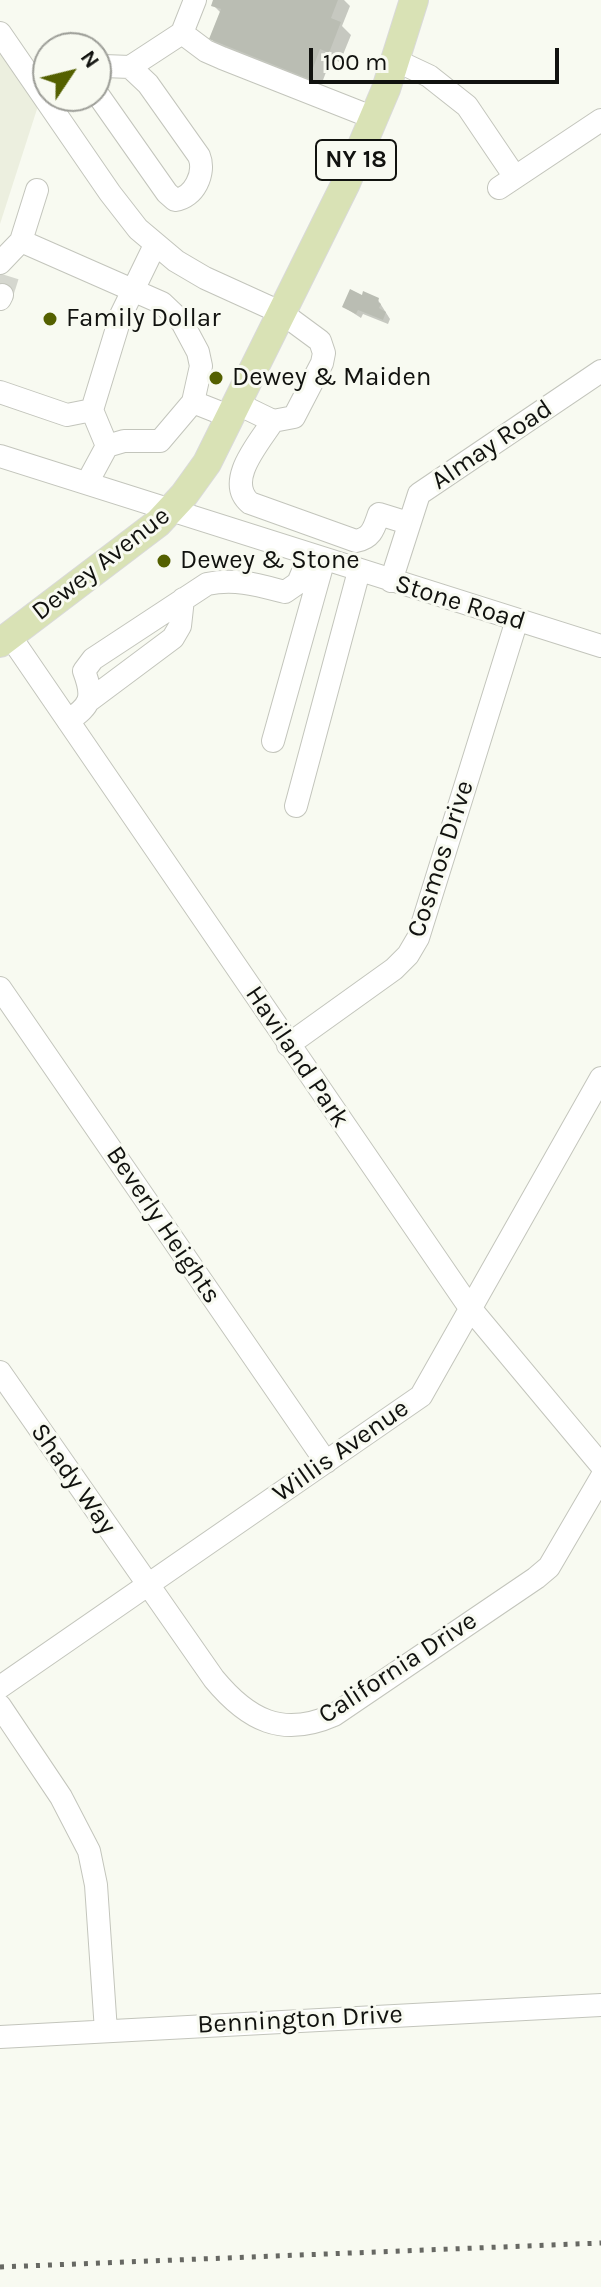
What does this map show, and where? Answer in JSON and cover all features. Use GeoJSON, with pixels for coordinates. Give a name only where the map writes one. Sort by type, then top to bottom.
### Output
{"type":"FeatureCollection","features":[{"type":"Feature","properties":{"kind":"main road","name":"Dewey Avenue"},"geometry":{"type":"LineString","coordinates":[[5,639],[143,536],[172,510],[207,463],[346,183],[374,118],[414,0]]}},
{"type":"Feature","properties":{"kind":"street"},"geometry":{"type":"LineString","coordinates":[[112,66],[130,67],[182,33],[195,0]]}},
{"type":"Feature","properties":{"kind":"street"},"geometry":{"type":"LineString","coordinates":[[0,33],[32,72]]}},
{"type":"Feature","properties":{"kind":"street"},"geometry":{"type":"LineString","coordinates":[[182,33],[206,51],[374,118]]}},
{"type":"Feature","properties":{"kind":"street"},"geometry":{"type":"LineString","coordinates":[[395,60],[429,76],[467,106],[507,182],[601,120]]}},
{"type":"Feature","properties":{"kind":"street"},"geometry":{"type":"LineString","coordinates":[[110,112],[167,193],[175,200],[188,196],[200,177],[203,166],[199,156],[148,84],[130,67]]}},
{"type":"Feature","properties":{"kind":"street"},"geometry":{"type":"LineString","coordinates":[[62,112],[124,212],[155,245],[205,278],[282,313],[320,341],[324,353],[322,363],[294,417],[273,421],[193,402]]}},
{"type":"Feature","properties":{"kind":"street"},"geometry":{"type":"LineString","coordinates":[[37,190],[7,271],[133,289],[162,303],[182,322],[198,352],[201,366],[193,402],[160,441],[124,441],[107,446],[87,483]]}},
{"type":"Feature","properties":{"kind":"street"},"geometry":{"type":"LineString","coordinates":[[107,446],[92,410],[121,315],[155,245]]}},
{"type":"Feature","properties":{"kind":"street","name":"Almay Road"},"geometry":{"type":"LineString","coordinates":[[391,581],[419,494],[601,371]]}},
{"type":"Feature","properties":{"kind":"street"},"geometry":{"type":"LineString","coordinates":[[0,392],[67,415],[92,410]]}},
{"type":"Feature","properties":{"kind":"street"},"geometry":{"type":"LineString","coordinates":[[273,421],[239,480],[242,495],[250,503],[356,541],[367,538],[373,532],[379,514],[408,523]]}},
{"type":"Feature","properties":{"kind":"street","name":"Stone Road"},"geometry":{"type":"LineString","coordinates":[[0,456],[601,646]]}},
{"type":"Feature","properties":{"kind":"street"},"geometry":{"type":"LineString","coordinates":[[90,700],[91,688],[84,671],[93,659],[183,599],[207,584],[223,581],[249,582],[285,592],[298,583],[317,557]]}},
{"type":"Feature","properties":{"kind":"street"},"geometry":{"type":"LineString","coordinates":[[273,741],[317,557]]}},
{"type":"Feature","properties":{"kind":"street"},"geometry":{"type":"LineString","coordinates":[[296,806],[359,571]]}},
{"type":"Feature","properties":{"kind":"street"},"geometry":{"type":"LineString","coordinates":[[68,721],[82,711],[90,700],[173,638],[180,626],[183,599]]}},
{"type":"Feature","properties":{"kind":"street","name":"Cosmos Drive"},"geometry":{"type":"LineString","coordinates":[[288,1045],[394,969],[408,955],[418,938],[517,620]]}},
{"type":"Feature","properties":{"kind":"street","name":"Haviland Park"},"geometry":{"type":"LineString","coordinates":[[5,639],[68,721],[470,1308],[601,1465]]}},
{"type":"Feature","properties":{"kind":"street","name":"Beverly Heights"},"geometry":{"type":"LineString","coordinates":[[0,988],[326,1462]]}},
{"type":"Feature","properties":{"kind":"street","name":"Willis Avenue"},"geometry":{"type":"LineString","coordinates":[[0,1687],[421,1396],[601,1078]]}},
{"type":"Feature","properties":{"kind":"street","name":"Shady Way"},"geometry":{"type":"LineString","coordinates":[[0,1372],[147,1585]]}},
{"type":"Feature","properties":{"kind":"street","name":"California Drive"},"geometry":{"type":"LineString","coordinates":[[147,1585],[229,1698],[260,1720],[296,1726],[316,1723],[334,1715],[549,1567],[601,1478]]}},
{"type":"Feature","properties":{"kind":"street"},"geometry":{"type":"LineString","coordinates":[[0,1706],[61,1797],[89,1851],[96,1885],[106,2031]]}},
{"type":"Feature","properties":{"kind":"street","name":"Bennington Drive"},"geometry":{"type":"LineString","coordinates":[[0,2037],[601,2005]]}},
{"type":"Feature","properties":{"kind":"shaded area"},"geometry":{"type":"Polygon","coordinates":[[[0,52],[32,97],[32,112],[36,112],[0,224],[0,52]]]}},
{"type":"Feature","properties":{"kind":"building"},"geometry":{"type":"Polygon","coordinates":[[[213,0],[338,0],[331,18],[341,22],[329,53],[320,49],[309,79],[209,39],[221,9],[211,6],[213,0]]]}},
{"type":"Feature","properties":{"kind":"building"},"geometry":{"type":"Polygon","coordinates":[[[350,289],[379,298],[379,308],[386,312],[383,320],[358,310],[356,314],[342,307],[350,289]]]}},
{"type":"Feature","properties":{"kind":"tunnel"},"geometry":{"type":"LineString","coordinates":[[2,295],[8,276]]}},
{"type":"Feature","properties":{"kind":"railway"},"geometry":{"type":"LineString","coordinates":[[0,2267],[601,2243]]}},
{"type":"Feature","properties":{"kind":"place","name":"Family Dollar"},"geometry":{"type":"Point","coordinates":[50,319]}},
{"type":"Feature","properties":{"kind":"place","name":"Dewey & Maiden"},"geometry":{"type":"Point","coordinates":[216,378]}},
{"type":"Feature","properties":{"kind":"place","name":"Dewey & Stone"},"geometry":{"type":"Point","coordinates":[164,561]}}]}
